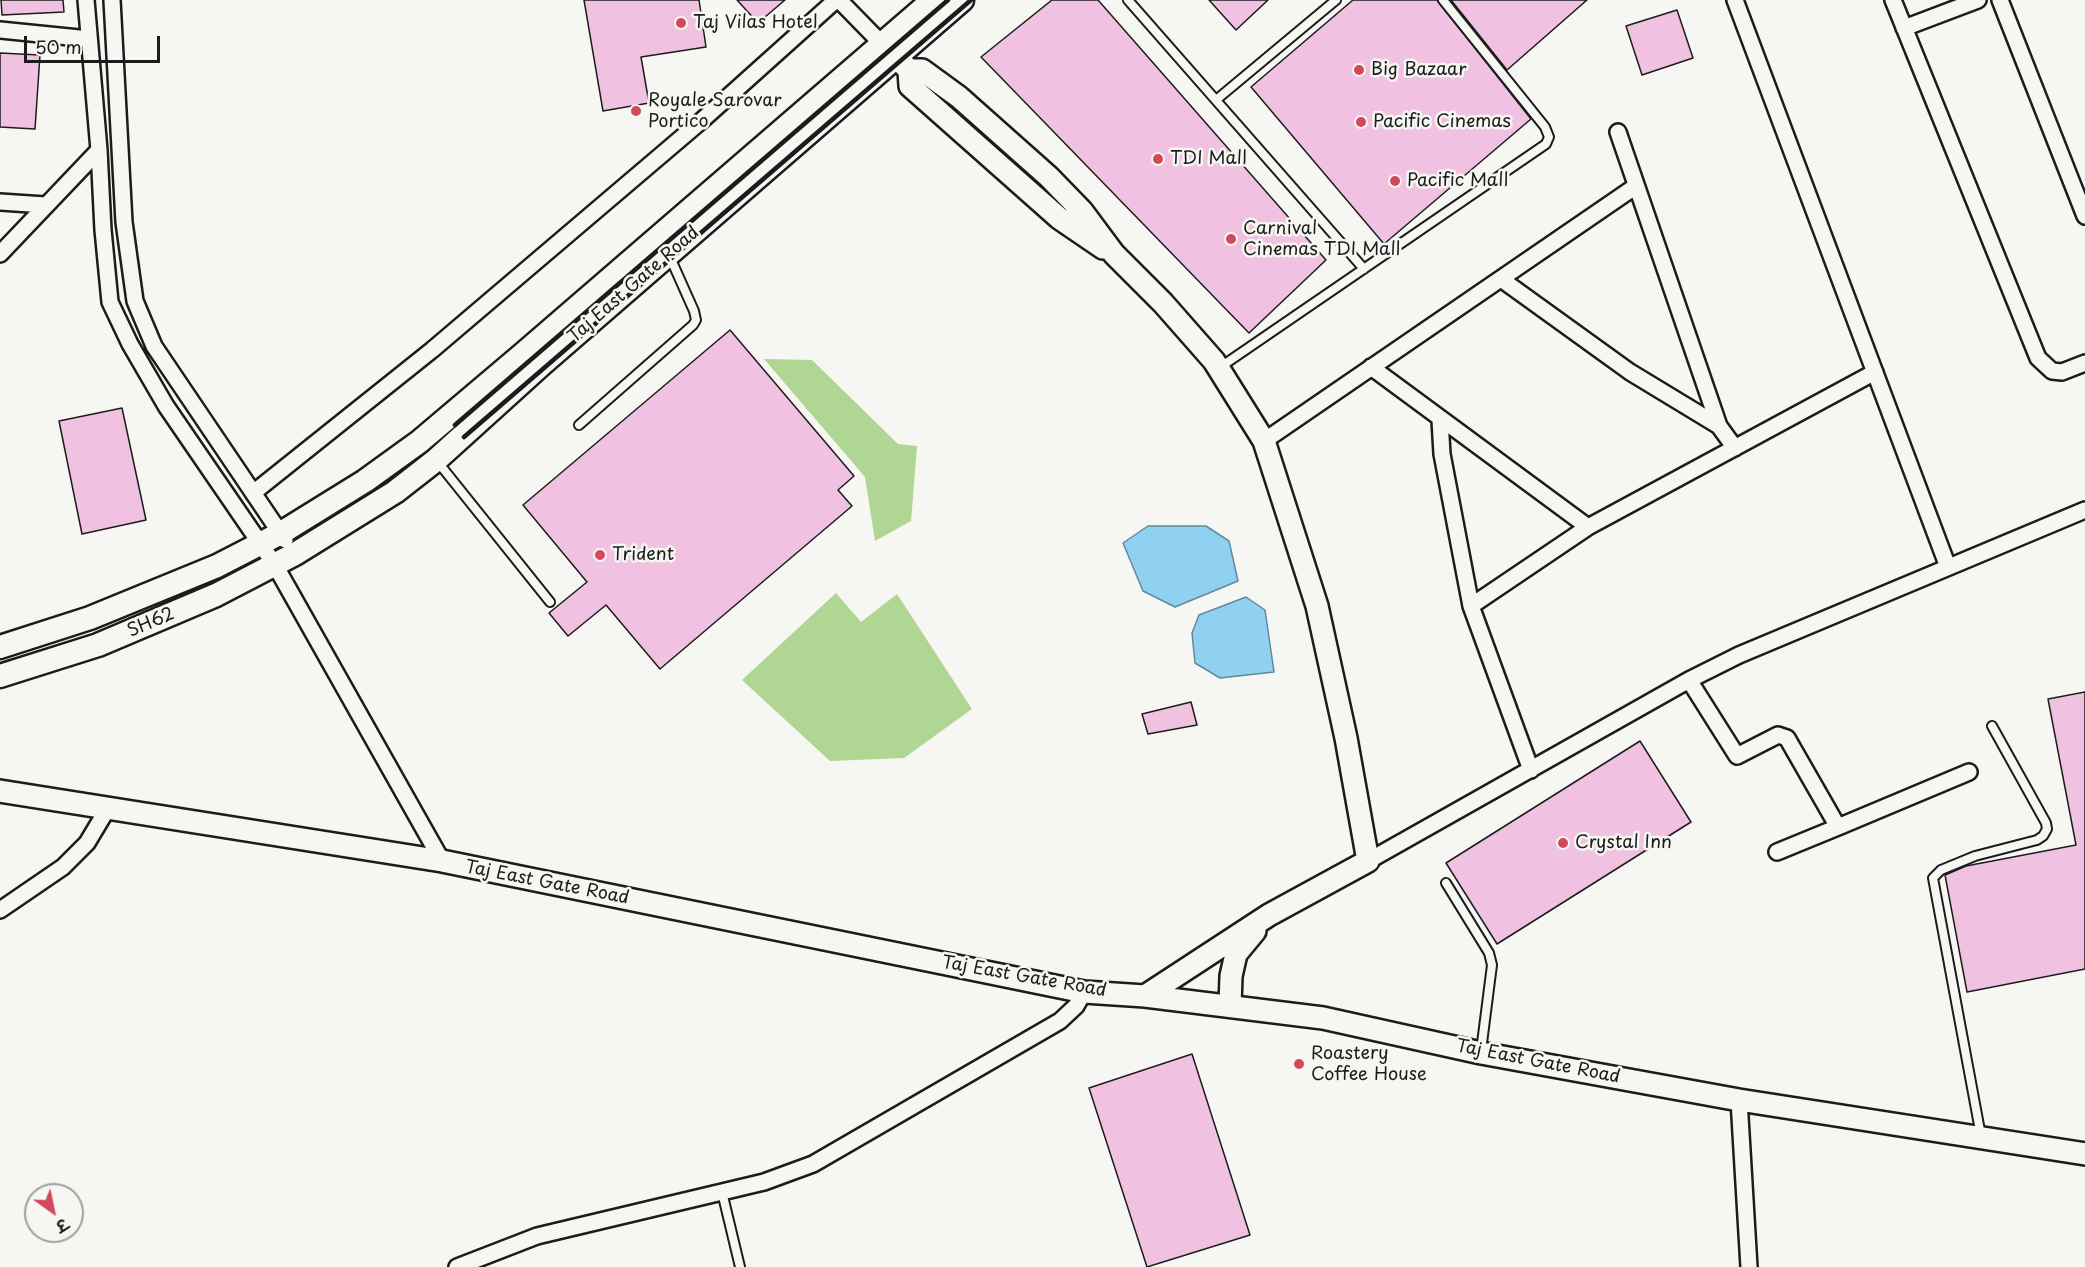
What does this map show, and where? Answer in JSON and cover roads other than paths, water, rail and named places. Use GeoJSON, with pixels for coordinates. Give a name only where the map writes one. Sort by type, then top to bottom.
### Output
{"type":"FeatureCollection","features":[{"type":"Feature","properties":{"kind":"main road","name":"SH62"},"geometry":{"type":"LineString","coordinates":[[0,647],[90,618],[217,566],[271,538],[365,481],[419,442],[896,58],[933,0]]}},
{"type":"Feature","properties":{"kind":"main road","name":"Taj East Gate Road"},"geometry":{"type":"LineString","coordinates":[[295,554],[356,519],[436,460],[962,0]]}},
{"type":"Feature","properties":{"kind":"main road"},"geometry":{"type":"LineString","coordinates":[[896,58],[922,70],[959,97],[1027,157],[1082,211],[1114,254],[1163,303],[1218,368],[1264,441],[1317,606],[1346,738],[1368,861],[1269,915],[1144,996]]}},
{"type":"Feature","properties":{"kind":"main road","name":"SH62"},"geometry":{"type":"LineString","coordinates":[[0,676],[98,645],[216,595],[295,554]]}},
{"type":"Feature","properties":{"kind":"main road","name":"Taj East Gate Road"},"geometry":{"type":"LineString","coordinates":[[0,791],[442,861],[1084,992],[1144,996],[1323,1018],[1481,1053],[1739,1100],[2085,1154]]}},
{"type":"Feature","properties":{"kind":"main road"},"geometry":{"type":"LineString","coordinates":[[1230,1006],[1231,976],[1236,954],[1269,915]]}},
{"type":"Feature","properties":{"kind":"street"},"geometry":{"type":"LineString","coordinates":[[86,0],[99,150],[103,230],[111,302],[130,344],[166,406],[271,538],[295,554]]}},
{"type":"Feature","properties":{"kind":"street"},"geometry":{"type":"LineString","coordinates":[[112,0],[124,222],[135,301],[154,346],[253,493],[271,538],[275,565],[442,861]]}},
{"type":"Feature","properties":{"kind":"street"},"geometry":{"type":"LineString","coordinates":[[253,493],[441,343],[700,122],[837,0],[896,58]]}},
{"type":"Feature","properties":{"kind":"street"},"geometry":{"type":"LineString","coordinates":[[1735,0],[1948,567]]}},
{"type":"Feature","properties":{"kind":"street"},"geometry":{"type":"LineString","coordinates":[[1893,0],[2038,357],[2052,370],[2062,372],[2085,363]]}},
{"type":"Feature","properties":{"kind":"street"},"geometry":{"type":"LineString","coordinates":[[1904,28],[1978,0]]}},
{"type":"Feature","properties":{"kind":"street"},"geometry":{"type":"LineString","coordinates":[[2000,0],[2085,216]]}},
{"type":"Feature","properties":{"kind":"street"},"geometry":{"type":"LineString","coordinates":[[0,30],[88,39]]}},
{"type":"Feature","properties":{"kind":"street"},"geometry":{"type":"LineString","coordinates":[[1618,132],[1719,426],[1735,448]]}},
{"type":"Feature","properties":{"kind":"street"},"geometry":{"type":"LineString","coordinates":[[0,254],[99,150]]}},
{"type":"Feature","properties":{"kind":"street"},"geometry":{"type":"LineString","coordinates":[[1264,441],[1636,186]]}},
{"type":"Feature","properties":{"kind":"street"},"geometry":{"type":"LineString","coordinates":[[0,202],[45,205]]}},
{"type":"Feature","properties":{"kind":"street"},"geometry":{"type":"LineString","coordinates":[[1501,279],[1630,372],[1719,426]]}},
{"type":"Feature","properties":{"kind":"street"},"geometry":{"type":"LineString","coordinates":[[1371,367],[1588,527]]}},
{"type":"Feature","properties":{"kind":"street"},"geometry":{"type":"LineString","coordinates":[[1471,606],[1588,527],[1875,372]]}},
{"type":"Feature","properties":{"kind":"street"},"geometry":{"type":"LineString","coordinates":[[1440,420],[1442,454],[1471,606],[1531,770]]}},
{"type":"Feature","properties":{"kind":"street"},"geometry":{"type":"LineString","coordinates":[[1368,861],[1689,680],[1750,651],[2085,510]]}},
{"type":"Feature","properties":{"kind":"street"},"geometry":{"type":"LineString","coordinates":[[1689,680],[1737,756],[1778,735],[1784,736],[1838,827]]}},
{"type":"Feature","properties":{"kind":"street"},"geometry":{"type":"LineString","coordinates":[[1777,852],[1969,772]]}},
{"type":"Feature","properties":{"kind":"street"},"geometry":{"type":"LineString","coordinates":[[0,910],[63,867],[87,843],[108,808]]}},
{"type":"Feature","properties":{"kind":"street"},"geometry":{"type":"LineString","coordinates":[[457,1267],[537,1236],[764,1182],[813,1164],[1060,1021],[1076,1006],[1084,992]]}},
{"type":"Feature","properties":{"kind":"street"},"geometry":{"type":"LineString","coordinates":[[1739,1100],[1749,1267]]}},
{"type":"Feature","properties":{"kind":"lane"},"geometry":{"type":"LineString","coordinates":[[1128,0],[1364,269]]}},
{"type":"Feature","properties":{"kind":"lane"},"geometry":{"type":"LineString","coordinates":[[1216,100],[1336,0]]}},
{"type":"Feature","properties":{"kind":"lane"},"geometry":{"type":"LineString","coordinates":[[1218,368],[1546,144],[1549,137],[1545,127],[1443,0]]}},
{"type":"Feature","properties":{"kind":"lane"},"geometry":{"type":"LineString","coordinates":[[579,425],[696,320],[669,254]]}},
{"type":"Feature","properties":{"kind":"lane"},"geometry":{"type":"LineString","coordinates":[[436,460],[550,602]]}},
{"type":"Feature","properties":{"kind":"lane"},"geometry":{"type":"LineString","coordinates":[[1981,1137],[1933,878],[1941,870],[1975,856],[2037,840],[2043,836],[2046,829],[2046,823],[1992,726]]}},
{"type":"Feature","properties":{"kind":"lane"},"geometry":{"type":"LineString","coordinates":[[1446,883],[1489,953],[1492,965],[1481,1053]]}},
{"type":"Feature","properties":{"kind":"lane"},"geometry":{"type":"LineString","coordinates":[[722,1192],[740,1267]]}},
{"type":"Feature","properties":{"kind":"water"},"geometry":{"type":"Polygon","coordinates":[[[1148,526],[1206,526],[1229,541],[1238,581],[1175,607],[1143,591],[1123,543],[1148,526]]]}},
{"type":"Feature","properties":{"kind":"water"},"geometry":{"type":"Polygon","coordinates":[[[1246,597],[1265,610],[1274,672],[1220,678],[1195,663],[1192,633],[1199,615],[1246,597]]]}},
{"type":"Feature","properties":{"kind":"railway"},"geometry":{"type":"LineString","coordinates":[[455,425],[948,0]]}},
{"type":"Feature","properties":{"kind":"railway"},"geometry":{"type":"LineString","coordinates":[[464,437],[971,0]]}},
{"type":"Feature","properties":{"kind":"place","name":"Taj Vilas Hotel"},"geometry":{"type":"Point","coordinates":[681,23]}},
{"type":"Feature","properties":{"kind":"place","name":"Big Bazaar"},"geometry":{"type":"Point","coordinates":[1359,70]}},
{"type":"Feature","properties":{"kind":"place","name":"Royale Sarovar Portico"},"geometry":{"type":"Point","coordinates":[636,111]}},
{"type":"Feature","properties":{"kind":"place","name":"Pacific Cinemas"},"geometry":{"type":"Point","coordinates":[1361,122]}},
{"type":"Feature","properties":{"kind":"place","name":"TDI Mall"},"geometry":{"type":"Point","coordinates":[1158,159]}},
{"type":"Feature","properties":{"kind":"place","name":"Pacific Mall"},"geometry":{"type":"Point","coordinates":[1395,181]}},
{"type":"Feature","properties":{"kind":"place","name":"Carnival Cinemas TDI Mall"},"geometry":{"type":"Point","coordinates":[1231,239]}},
{"type":"Feature","properties":{"kind":"place","name":"Trident"},"geometry":{"type":"Point","coordinates":[600,555]}},
{"type":"Feature","properties":{"kind":"place","name":"Crystal Inn"},"geometry":{"type":"Point","coordinates":[1563,843]}},
{"type":"Feature","properties":{"kind":"place","name":"Roastery Coffee House"},"geometry":{"type":"Point","coordinates":[1299,1064]}}]}
